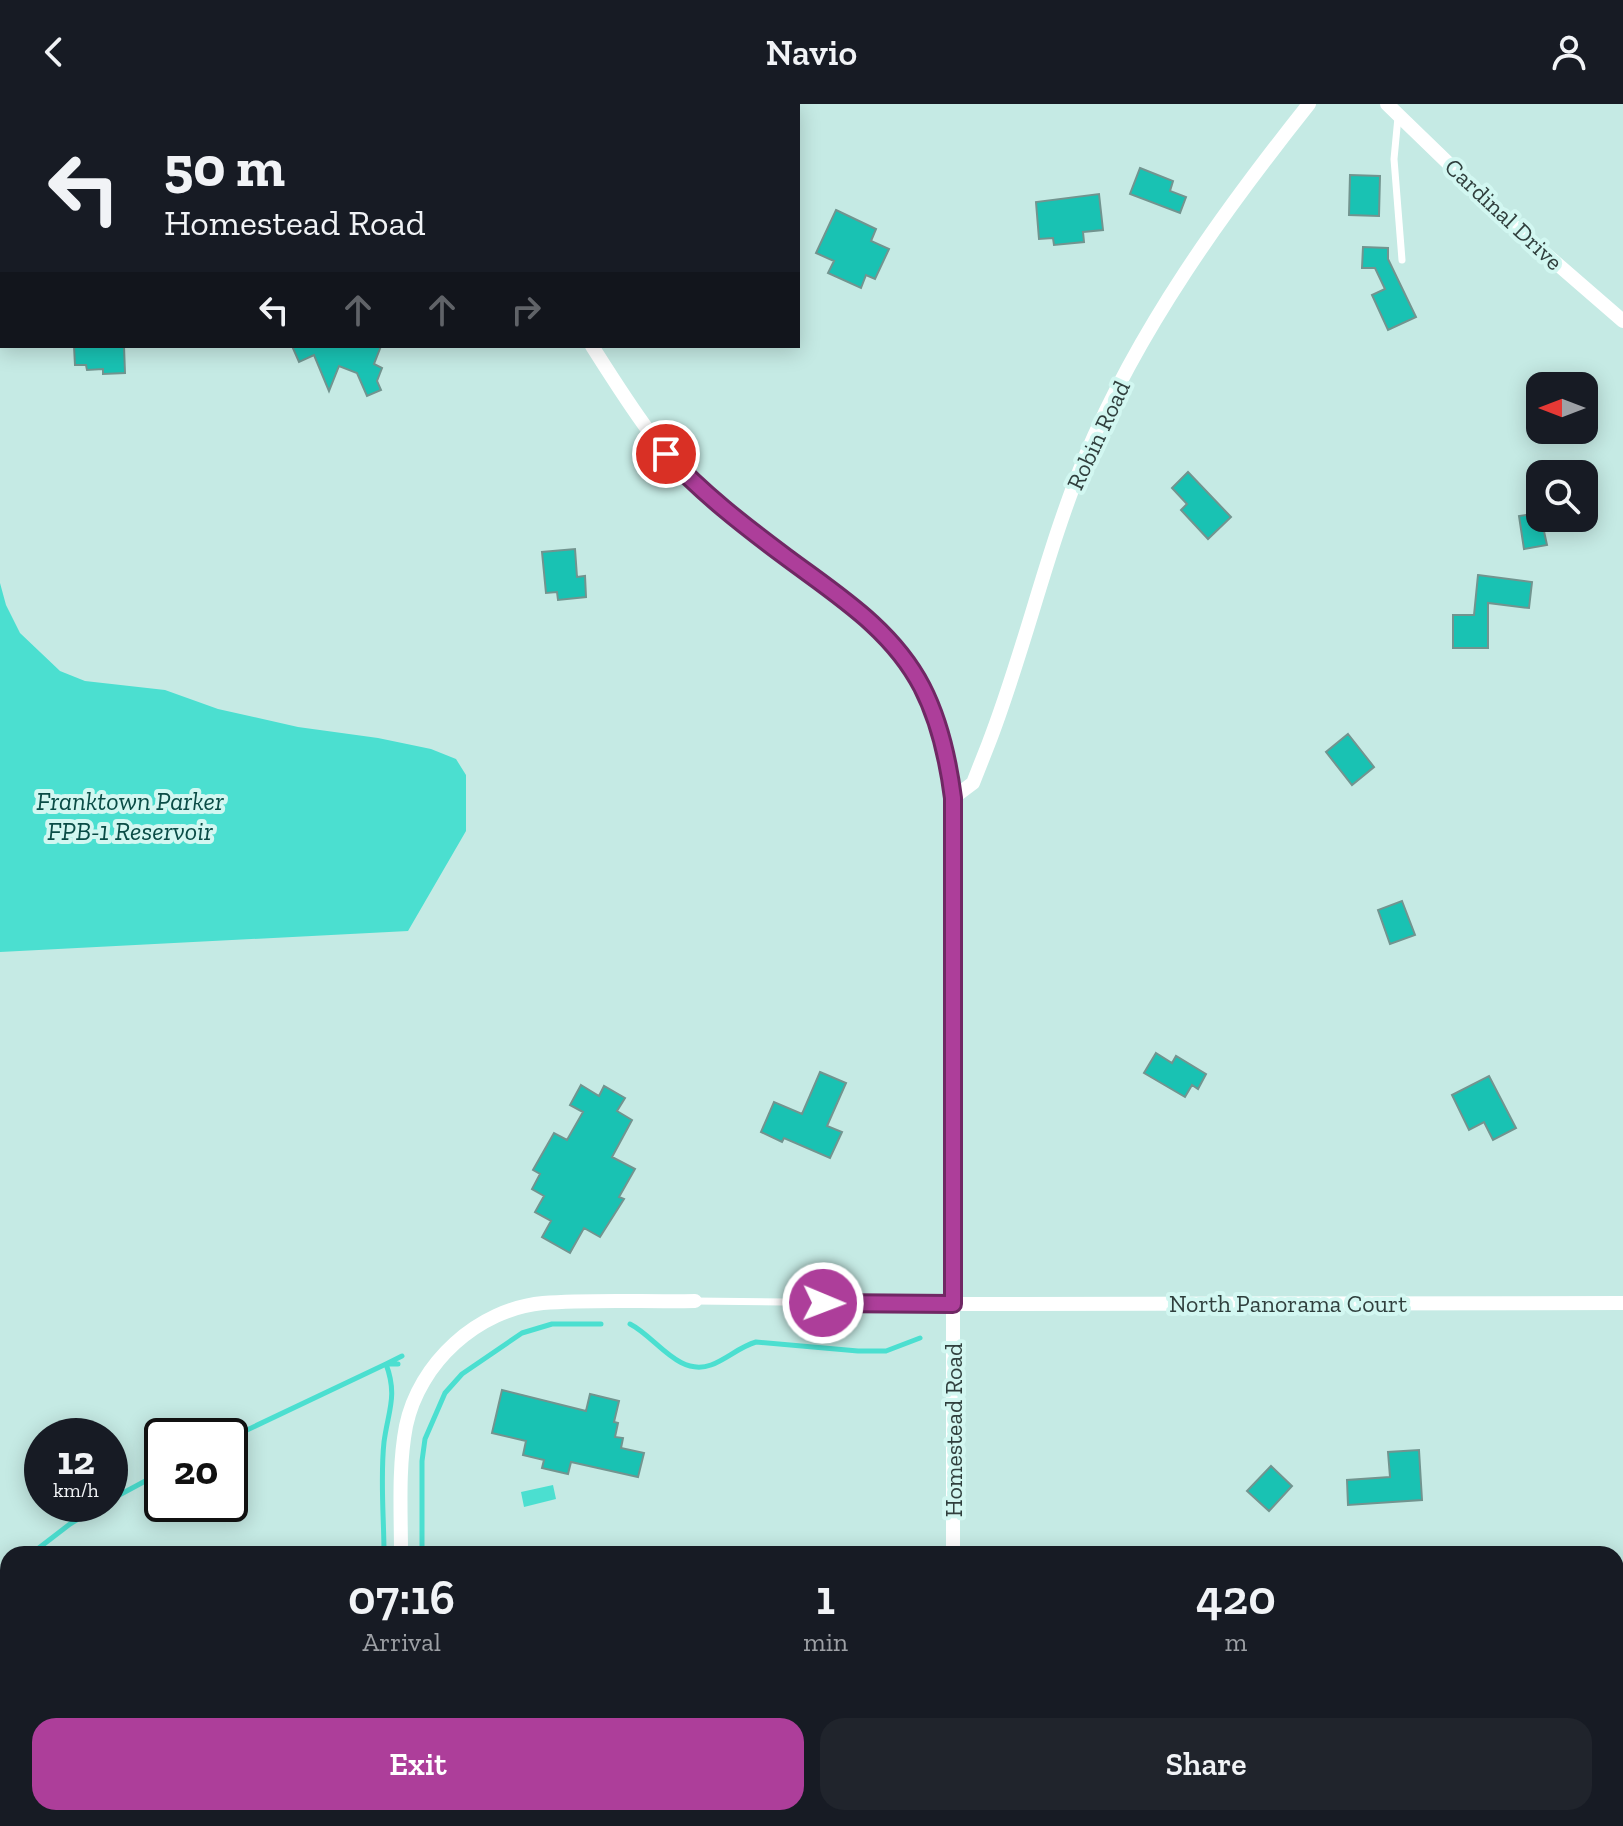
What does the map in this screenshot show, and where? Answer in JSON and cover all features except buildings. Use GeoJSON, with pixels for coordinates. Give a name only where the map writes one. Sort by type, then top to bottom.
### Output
{"type":"FeatureCollection","features":[{"type":"Feature","properties":{"kind":"street","name":"Robin Road"},"geometry":{"type":"LineString","coordinates":[[953,798],[973,783],[988,745],[1065,509],[1100,424],[1177,285],[1309,104]]}},
{"type":"Feature","properties":{"kind":"street","name":"Cardinal Drive"},"geometry":{"type":"LineString","coordinates":[[1392,109],[1510,223],[1623,321]]}},
{"type":"Feature","properties":{"kind":"street","name":"Homestead Road"},"geometry":{"type":"LineString","coordinates":[[593,348],[642,423],[691,481],[734,518],[856,609],[890,641],[922,687],[936,717],[953,798],[953,1546]]}},
{"type":"Feature","properties":{"kind":"street"},"geometry":{"type":"LineString","coordinates":[[401,1546],[402,1458],[411,1409],[429,1373],[461,1337],[504,1314],[541,1303],[695,1301]]}},
{"type":"Feature","properties":{"kind":"street","name":"North Panorama Court"},"geometry":{"type":"LineString","coordinates":[[953,1304],[1623,1303]]}},
{"type":"Feature","properties":{"kind":"lane"},"geometry":{"type":"LineString","coordinates":[[1392,109],[1402,260]]}},
{"type":"Feature","properties":{"kind":"lane"},"geometry":{"type":"LineString","coordinates":[[695,1301],[953,1304]]}},
{"type":"Feature","properties":{"kind":"water","name":"Franktown Parker FPB-1 Reservoir"},"geometry":{"type":"Polygon","coordinates":[[[0,583],[6,605],[20,633],[60,671],[85,681],[165,690],[218,709],[298,727],[431,749],[456,759],[466,775],[466,831],[408,931],[0,952],[0,583]]]}},
{"type":"Feature","properties":{"kind":"water"},"geometry":{"type":"Polygon","coordinates":[[[553,1485],[556,1499],[524,1507],[521,1492],[553,1485]]]}},
{"type":"Feature","properties":{"kind":"waterway"},"geometry":{"type":"LineString","coordinates":[[422,1546],[425,1439],[445,1393],[462,1374],[522,1333],[552,1324],[601,1324]]}},
{"type":"Feature","properties":{"kind":"waterway"},"geometry":{"type":"LineString","coordinates":[[630,1324],[678,1361],[699,1367],[711,1365],[756,1342],[886,1351],[920,1338]]}},
{"type":"Feature","properties":{"kind":"waterway"},"geometry":{"type":"LineString","coordinates":[[384,1546],[383,1456],[392,1395],[386,1364],[402,1356]]}},
{"type":"Feature","properties":{"kind":"waterway"},"geometry":{"type":"LineString","coordinates":[[248,1429],[386,1364],[398,1364]]}},
{"type":"Feature","properties":{"kind":"waterway"},"geometry":{"type":"LineString","coordinates":[[128,1490],[144,1482]]}},
{"type":"Feature","properties":{"kind":"waterway"},"geometry":{"type":"LineString","coordinates":[[41,1546],[73,1522]]}},
{"type":"Feature","properties":{"kind":"route"},"geometry":{"type":"LineString","coordinates":[[666,454],[711,500],[856,609],[890,641],[922,687],[936,717],[950,772],[953,798],[953,1304],[823,1303]]}}]}
